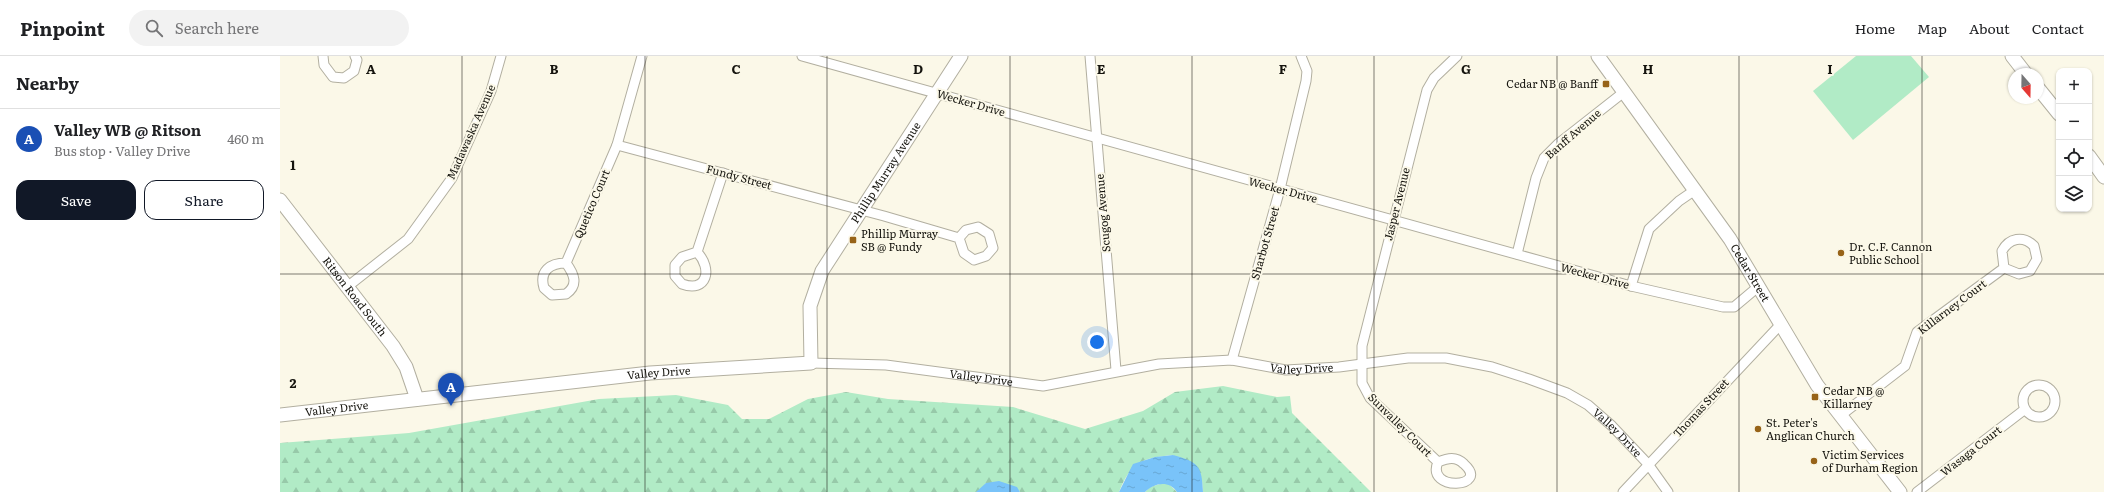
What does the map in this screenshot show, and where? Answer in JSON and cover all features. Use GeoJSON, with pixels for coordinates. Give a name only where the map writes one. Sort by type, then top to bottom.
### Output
{"type":"FeatureCollection","features":[{"type":"Feature","properties":{"kind":"street"},"geometry":{"type":"LineString","coordinates":[[324,56],[324,65],[333,77],[344,78],[354,71],[357,60],[355,56]]}},
{"type":"Feature","properties":{"kind":"street","name":"Madawaska Avenue"},"geometry":{"type":"LineString","coordinates":[[347,286],[408,239],[452,178],[492,91],[501,56]]}},
{"type":"Feature","properties":{"kind":"street","name":"Quetico Court"},"geometry":{"type":"LineString","coordinates":[[566,263],[617,145],[642,56]]}},
{"type":"Feature","properties":{"kind":"street","name":"Wecker Drive"},"geometry":{"type":"LineString","coordinates":[[802,56],[1632,286],[1723,307],[1734,307],[1759,286]]}},
{"type":"Feature","properties":{"kind":"street","name":"Phillip Murray Avenue"},"geometry":{"type":"LineString","coordinates":[[811,363],[810,306],[822,271],[961,56]]}},
{"type":"Feature","properties":{"kind":"street","name":"Scugog Avenue"},"geometry":{"type":"LineString","coordinates":[[1090,56],[1116,370]]}},
{"type":"Feature","properties":{"kind":"street","name":"Sharbot Street"},"geometry":{"type":"LineString","coordinates":[[1232,360],[1280,189],[1306,81],[1306,71],[1301,56]]}},
{"type":"Feature","properties":{"kind":"street","name":"Cedar Street"},"geometry":{"type":"LineString","coordinates":[[1598,56],[1730,239],[1759,286],[1805,368],[1840,416],[1900,492]]}},
{"type":"Feature","properties":{"kind":"street"},"geometry":{"type":"LineString","coordinates":[[2012,56],[2021,68]]}},
{"type":"Feature","properties":{"kind":"street","name":"Jasper Avenue"},"geometry":{"type":"LineString","coordinates":[[1361,363],[1362,346],[1393,219],[1427,90],[1434,78],[1455,57]]}},
{"type":"Feature","properties":{"kind":"street","name":"Banff Avenue"},"geometry":{"type":"LineString","coordinates":[[1517,254],[1536,178],[1544,158],[1559,143],[1624,92]]}},
{"type":"Feature","properties":{"kind":"street"},"geometry":{"type":"LineString","coordinates":[[2044,95],[2056,110]]}},
{"type":"Feature","properties":{"kind":"street","name":"Fundy Street"},"geometry":{"type":"LineString","coordinates":[[617,145],[862,210],[959,238]]}},
{"type":"Feature","properties":{"kind":"street"},"geometry":{"type":"LineString","coordinates":[[2092,160],[2104,177]]}},
{"type":"Feature","properties":{"kind":"street"},"geometry":{"type":"LineString","coordinates":[[697,252],[723,173]]}},
{"type":"Feature","properties":{"kind":"street"},"geometry":{"type":"LineString","coordinates":[[1632,286],[1649,229],[1679,201],[1695,190]]}},
{"type":"Feature","properties":{"kind":"street","name":"Ritson Road South"},"geometry":{"type":"LineString","coordinates":[[280,200],[399,356],[410,376],[417,399]]}},
{"type":"Feature","properties":{"kind":"street","name":"Killarney Court"},"geometry":{"type":"LineString","coordinates":[[1840,416],[1905,366],[1917,332],[2004,268]]}},
{"type":"Feature","properties":{"kind":"street","name":"Thomas Street"},"geometry":{"type":"LineString","coordinates":[[1623,492],[1780,325]]}},
{"type":"Feature","properties":{"kind":"street","name":"Valley Drive"},"geometry":{"type":"LineString","coordinates":[[280,415],[650,373],[811,363],[886,364],[1043,386],[1116,370],[1159,364],[1232,360],[1286,370],[1338,367],[1408,358],[1446,358],[1492,367],[1567,393],[1588,406],[1612,426],[1648,464],[1668,492]]}},
{"type":"Feature","properties":{"kind":"street","name":"Sunvalley Court"},"geometry":{"type":"LineString","coordinates":[[1361,363],[1362,383],[1370,398],[1438,462]]}},
{"type":"Feature","properties":{"kind":"street","name":"Wasaga Court"},"geometry":{"type":"LineString","coordinates":[[1917,492],[2024,410]]}},
{"type":"Feature","properties":{"kind":"green space"},"geometry":{"type":"Polygon","coordinates":[[[1856,56],[1911,56],[1929,77],[1853,140],[1813,91],[1856,56]]]}},
{"type":"Feature","properties":{"kind":"green space"},"geometry":{"type":"Polygon","coordinates":[[[1223,386],[1277,397],[1290,396],[1292,413],[1371,492],[1203,492],[1202,480],[1173,455],[1153,458],[1139,463],[1128,474],[1119,492],[1020,492],[1016,487],[976,492],[280,492],[280,443],[409,433],[599,399],[676,395],[728,405],[742,419],[769,419],[808,399],[846,392],[888,399],[1013,407],[1085,429],[1143,411],[1175,392],[1223,386]]]}},
{"type":"Feature","properties":{"kind":"green space"},"geometry":{"type":"Polygon","coordinates":[[[1160,484],[1169,484],[1177,492],[1145,492],[1150,487],[1160,484]]]}},
{"type":"Feature","properties":{"kind":"water"},"geometry":{"type":"Polygon","coordinates":[[[1173,455],[1188,460],[1197,466],[1200,470],[1203,492],[1177,492],[1174,488],[1166,484],[1161,484],[1145,492],[1119,492],[1133,464],[1155,457],[1173,455]]]}},
{"type":"Feature","properties":{"kind":"water"},"geometry":{"type":"Polygon","coordinates":[[[999,481],[1017,487],[1020,492],[976,492],[986,483],[999,481]]]}},
{"type":"Feature","properties":{"kind":"place","name":"Cedar NB @ Banff"},"geometry":{"type":"Point","coordinates":[1606,84]}},
{"type":"Feature","properties":{"kind":"place","name":"Phillip Murray SB @ Fundy"},"geometry":{"type":"Point","coordinates":[853,240]}},
{"type":"Feature","properties":{"kind":"place","name":"Dr. C.F. Cannon Public School"},"geometry":{"type":"Point","coordinates":[1841,253]}},
{"type":"Feature","properties":{"kind":"place","name":"Cedar NB @ Killarney"},"geometry":{"type":"Point","coordinates":[1815,397]}},
{"type":"Feature","properties":{"kind":"place","name":"Valley WB @ Ritson"},"geometry":{"type":"Point","coordinates":[451,406]}},
{"type":"Feature","properties":{"kind":"place","name":"St. Peter's Anglican Church"},"geometry":{"type":"Point","coordinates":[1758,429]}},
{"type":"Feature","properties":{"kind":"place","name":"Victim Services of Durham Region"},"geometry":{"type":"Point","coordinates":[1814,461]}}]}
